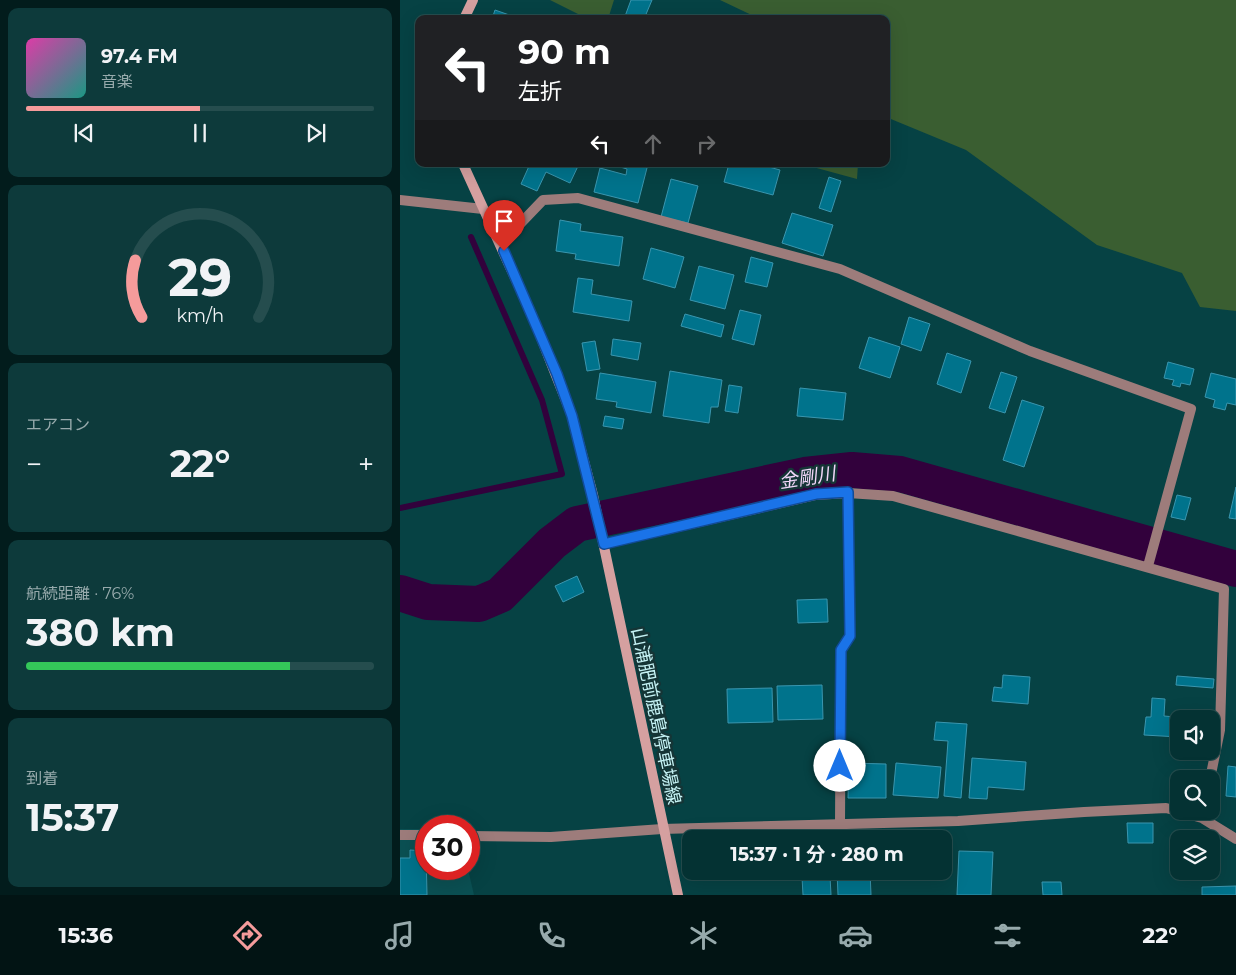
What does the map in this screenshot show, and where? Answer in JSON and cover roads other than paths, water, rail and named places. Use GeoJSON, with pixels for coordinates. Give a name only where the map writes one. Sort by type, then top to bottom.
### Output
{"type":"FeatureCollection","features":[{"type":"Feature","properties":{"kind":"main road"},"geometry":{"type":"LineString","coordinates":[[466,15],[473,0]]}},
{"type":"Feature","properties":{"kind":"main road"},"geometry":{"type":"LineString","coordinates":[[464,167],[496,235]]}},
{"type":"Feature","properties":{"kind":"main road","name":"山浦肥前鹿島停車場線"},"geometry":{"type":"LineString","coordinates":[[496,235],[557,374],[572,416],[604,544],[662,829],[678,895]]}},
{"type":"Feature","properties":{"kind":"street"},"geometry":{"type":"LineString","coordinates":[[496,235],[520,224],[543,200],[578,198],[840,269],[1030,351],[1191,409],[1148,566]]}},
{"type":"Feature","properties":{"kind":"street"},"geometry":{"type":"LineString","coordinates":[[400,200],[483,209]]}},
{"type":"Feature","properties":{"kind":"street"},"geometry":{"type":"LineString","coordinates":[[840,824],[841,650],[850,636],[848,492]]}},
{"type":"Feature","properties":{"kind":"street"},"geometry":{"type":"LineString","coordinates":[[604,544],[816,494],[848,492],[893,496],[1148,566],[1224,589],[1220,730],[1212,770]]}},
{"type":"Feature","properties":{"kind":"street"},"geometry":{"type":"LineString","coordinates":[[480,836],[551,837],[662,829],[958,821],[1084,812],[1170,809]]}},
{"type":"Feature","properties":{"kind":"street"},"geometry":{"type":"LineString","coordinates":[[1210,820],[1236,839]]}},
{"type":"Feature","properties":{"kind":"street"},"geometry":{"type":"LineString","coordinates":[[400,834],[415,835]]}},
{"type":"Feature","properties":{"kind":"waterway"},"geometry":{"type":"LineString","coordinates":[[400,508],[562,474],[542,400],[471,237]]}},
{"type":"Feature","properties":{"kind":"waterway","name":"金剛川"},"geometry":{"type":"LineString","coordinates":[[400,593],[428,602],[479,604],[500,595],[552,543],[577,524],[805,475],[852,470],[900,474],[1236,569]]}}]}
